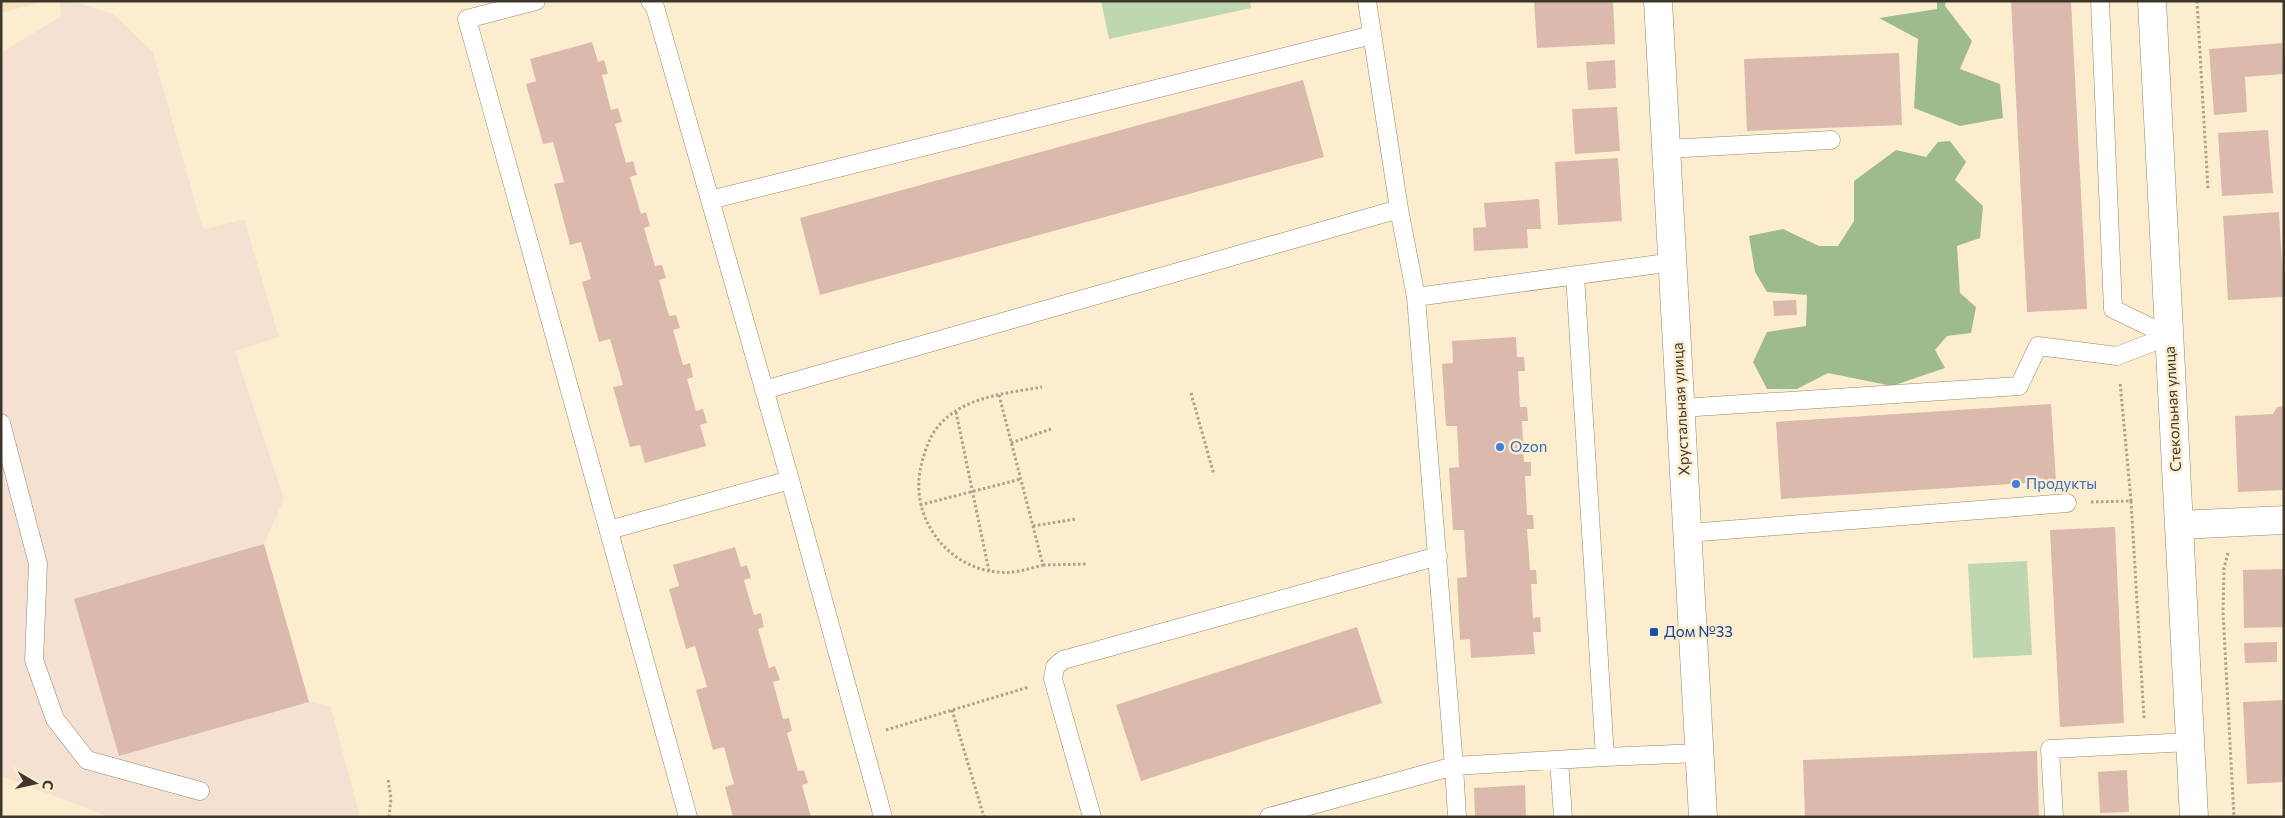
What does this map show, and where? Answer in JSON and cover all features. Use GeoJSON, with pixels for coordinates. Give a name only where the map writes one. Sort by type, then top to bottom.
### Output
{"type":"FeatureCollection","features":[{"type":"Feature","properties":{"kind":"street","name":"Хрустальная улица"},"geometry":{"type":"LineString","coordinates":[[1658,1],[1703,817]]}},
{"type":"Feature","properties":{"kind":"street","name":"Стекольная улица"},"geometry":{"type":"LineString","coordinates":[[2152,1],[2194,817]]}},
{"type":"Feature","properties":{"kind":"street"},"geometry":{"type":"LineString","coordinates":[[2179,525],[2284,520]]}},
{"type":"Feature","properties":{"kind":"lane"},"geometry":{"type":"LineString","coordinates":[[536,1],[467,19],[688,817]]}},
{"type":"Feature","properties":{"kind":"lane"},"geometry":{"type":"LineString","coordinates":[[650,1],[655,7],[790,480],[883,817]]}},
{"type":"Feature","properties":{"kind":"lane"},"geometry":{"type":"LineString","coordinates":[[1367,1],[1399,209],[1416,297],[1438,556],[1457,817]]}},
{"type":"Feature","properties":{"kind":"lane"},"geometry":{"type":"LineString","coordinates":[[2100,1],[2113,309],[2169,336]]}},
{"type":"Feature","properties":{"kind":"lane"},"geometry":{"type":"LineString","coordinates":[[710,200],[1372,35]]}},
{"type":"Feature","properties":{"kind":"lane"},"geometry":{"type":"LineString","coordinates":[[1667,149],[1831,140]]}},
{"type":"Feature","properties":{"kind":"lane"},"geometry":{"type":"LineString","coordinates":[[764,390],[1399,209]]}},
{"type":"Feature","properties":{"kind":"lane"},"geometry":{"type":"LineString","coordinates":[[1416,297],[1673,262]]}},
{"type":"Feature","properties":{"kind":"lane"},"geometry":{"type":"LineString","coordinates":[[1575,275],[1605,757]]}},
{"type":"Feature","properties":{"kind":"lane"},"geometry":{"type":"LineString","coordinates":[[1681,408],[2019,386],[2038,346],[2118,356],[2169,336]]}},
{"type":"Feature","properties":{"kind":"lane"},"geometry":{"type":"LineString","coordinates":[[1,423],[38,564],[34,660],[55,719],[87,760],[200,791]]}},
{"type":"Feature","properties":{"kind":"lane"},"geometry":{"type":"LineString","coordinates":[[609,530],[790,480]]}},
{"type":"Feature","properties":{"kind":"lane"},"geometry":{"type":"LineString","coordinates":[[1688,533],[2066,503]]}},
{"type":"Feature","properties":{"kind":"lane"},"geometry":{"type":"LineString","coordinates":[[1092,817],[1053,679],[1055,667],[1063,660],[1438,556]]}},
{"type":"Feature","properties":{"kind":"lane"},"geometry":{"type":"LineString","coordinates":[[2054,817],[2050,749],[2190,742]]}},
{"type":"Feature","properties":{"kind":"lane"},"geometry":{"type":"LineString","coordinates":[[1269,817],[1454,766],[1699,753]]}},
{"type":"Feature","properties":{"kind":"lane"},"geometry":{"type":"LineString","coordinates":[[1559,760],[1562,817]]}},
{"type":"Feature","properties":{"kind":"path"},"geometry":{"type":"LineString","coordinates":[[2197,1],[2208,190]]}},
{"type":"Feature","properties":{"kind":"path"},"geometry":{"type":"LineString","coordinates":[[2118,356],[2131,501],[2146,744]]}},
{"type":"Feature","properties":{"kind":"path"},"geometry":{"type":"LineString","coordinates":[[1042,387],[973,401],[942,422],[926,445],[918,480],[920,505],[926,523],[940,543],[958,559],[989,571],[1018,572],[1043,565],[1088,564]]}},
{"type":"Feature","properties":{"kind":"path"},"geometry":{"type":"LineString","coordinates":[[1191,393],[1214,475]]}},
{"type":"Feature","properties":{"kind":"path"},"geometry":{"type":"LineString","coordinates":[[1000,395],[1043,565]]}},
{"type":"Feature","properties":{"kind":"path"},"geometry":{"type":"LineString","coordinates":[[956,412],[989,571]]}},
{"type":"Feature","properties":{"kind":"path"},"geometry":{"type":"LineString","coordinates":[[1012,442],[1051,429]]}},
{"type":"Feature","properties":{"kind":"path"},"geometry":{"type":"LineString","coordinates":[[920,505],[1021,480]]}},
{"type":"Feature","properties":{"kind":"path"},"geometry":{"type":"LineString","coordinates":[[2066,503],[2131,501]]}},
{"type":"Feature","properties":{"kind":"path"},"geometry":{"type":"LineString","coordinates":[[1033,526],[1076,519]]}},
{"type":"Feature","properties":{"kind":"path"},"geometry":{"type":"LineString","coordinates":[[2181,567],[2204,561],[2230,546],[2224,568],[2223,612],[2234,817]]}},
{"type":"Feature","properties":{"kind":"path"},"geometry":{"type":"LineString","coordinates":[[861,737],[1053,679]]}},
{"type":"Feature","properties":{"kind":"path"},"geometry":{"type":"LineString","coordinates":[[952,710],[984,817]]}},
{"type":"Feature","properties":{"kind":"path"},"geometry":{"type":"LineString","coordinates":[[388,780],[392,798],[389,817]]}},
{"type":"Feature","properties":{"kind":"shaded area"},"geometry":{"type":"Polygon","coordinates":[[[1,1],[46,1],[1,13],[1,1]]]}},
{"type":"Feature","properties":{"kind":"shaded area"},"geometry":{"type":"Polygon","coordinates":[[[60,1],[72,1],[113,14],[153,52],[203,230],[244,219],[279,337],[235,351],[284,499],[264,544],[309,701],[331,707],[360,817],[110,817],[1,776],[1,53],[61,16],[60,1]]]}},
{"type":"Feature","properties":{"kind":"green space"},"geometry":{"type":"Polygon","coordinates":[[[1101,1],[1250,1],[1251,8],[1109,39],[1101,1]]]}},
{"type":"Feature","properties":{"kind":"green space"},"geometry":{"type":"Polygon","coordinates":[[[1937,1],[1946,1],[1945,6],[1972,41],[1960,69],[2000,84],[2003,118],[1960,126],[1914,108],[1918,39],[1879,18],[1937,9],[1937,1]]]}},
{"type":"Feature","properties":{"kind":"green space"},"geometry":{"type":"Polygon","coordinates":[[[1950,141],[1966,162],[1955,180],[1983,206],[1980,238],[1957,246],[1960,293],[1976,307],[1971,333],[1947,336],[1935,350],[1945,368],[1892,386],[1828,373],[1797,389],[1767,389],[1753,362],[1767,332],[1806,326],[1807,295],[1767,292],[1755,272],[1749,236],[1783,229],[1819,246],[1838,246],[1854,221],[1854,181],[1896,150],[1926,157],[1938,142],[1950,141]]]}},
{"type":"Feature","properties":{"kind":"green space"},"geometry":{"type":"Polygon","coordinates":[[[2027,561],[2032,655],[1973,658],[1968,564],[2027,561]]]}},
{"type":"Feature","properties":{"kind":"building"},"geometry":{"type":"Polygon","coordinates":[[[1534,1],[1613,1],[1615,44],[1537,48],[1534,1]]]}},
{"type":"Feature","properties":{"kind":"building"},"geometry":{"type":"Polygon","coordinates":[[[2011,1],[2071,1],[2087,309],[2027,312],[2011,1]]]}},
{"type":"Feature","properties":{"kind":"building"},"geometry":{"type":"Polygon","coordinates":[[[592,42],[598,62],[604,60],[608,74],[602,75],[611,110],[618,108],[622,122],[615,124],[626,163],[633,161],[637,175],[630,177],[641,214],[646,212],[650,226],[644,228],[655,266],[662,265],[666,278],[659,280],[669,316],[676,315],[680,328],[673,330],[683,365],[690,363],[693,377],[687,379],[696,411],[703,409],[707,423],[700,425],[706,446],[645,463],[640,445],[630,447],[613,387],[623,385],[610,339],[599,342],[582,282],[591,279],[581,242],[570,245],[554,184],[564,182],[553,142],[543,144],[526,84],[536,81],[530,59],[592,42]]]}},
{"type":"Feature","properties":{"kind":"building"},"geometry":{"type":"Polygon","coordinates":[[[2282,43],[2284,74],[2245,77],[2247,112],[2214,115],[2209,49],[2282,43]]]}},
{"type":"Feature","properties":{"kind":"building"},"geometry":{"type":"Polygon","coordinates":[[[1899,53],[1902,125],[1747,131],[1744,59],[1899,53]]]}},
{"type":"Feature","properties":{"kind":"building"},"geometry":{"type":"Polygon","coordinates":[[[1615,60],[1616,88],[1588,90],[1586,62],[1615,60]]]}},
{"type":"Feature","properties":{"kind":"building"},"geometry":{"type":"Polygon","coordinates":[[[1303,80],[1324,157],[820,295],[800,218],[1303,80]]]}},
{"type":"Feature","properties":{"kind":"building"},"geometry":{"type":"Polygon","coordinates":[[[1617,107],[1620,151],[1575,154],[1572,109],[1617,107]]]}},
{"type":"Feature","properties":{"kind":"building"},"geometry":{"type":"Polygon","coordinates":[[[2268,130],[2273,193],[2222,196],[2218,133],[2268,130]]]}},
{"type":"Feature","properties":{"kind":"building"},"geometry":{"type":"Polygon","coordinates":[[[1618,158],[1622,221],[1558,225],[1555,162],[1618,158]]]}},
{"type":"Feature","properties":{"kind":"building"},"geometry":{"type":"Polygon","coordinates":[[[1539,199],[1541,229],[1527,229],[1528,248],[1474,251],[1473,228],[1486,227],[1484,203],[1539,199]]]}},
{"type":"Feature","properties":{"kind":"building"},"geometry":{"type":"Polygon","coordinates":[[[2279,212],[2284,297],[2228,300],[2223,216],[2279,212]]]}},
{"type":"Feature","properties":{"kind":"building"},"geometry":{"type":"Polygon","coordinates":[[[1796,300],[1797,315],[1774,316],[1773,301],[1796,300]]]}},
{"type":"Feature","properties":{"kind":"building"},"geometry":{"type":"Polygon","coordinates":[[[1516,337],[1517,357],[1524,357],[1525,371],[1518,371],[1520,407],[1527,407],[1528,421],[1522,421],[1524,462],[1531,462],[1531,476],[1525,476],[1527,515],[1533,515],[1534,529],[1527,529],[1530,570],[1536,570],[1537,584],[1531,584],[1533,618],[1540,617],[1541,632],[1533,632],[1535,654],[1471,658],[1470,639],[1460,640],[1457,578],[1467,577],[1464,530],[1453,530],[1449,468],[1459,467],[1457,426],[1446,426],[1442,364],[1453,363],[1452,341],[1516,337]]]}},
{"type":"Feature","properties":{"kind":"building"},"geometry":{"type":"Polygon","coordinates":[[[2051,404],[2056,481],[1781,499],[1776,422],[2051,404]]]}},
{"type":"Feature","properties":{"kind":"building"},"geometry":{"type":"Polygon","coordinates":[[[2284,406],[2284,490],[2238,492],[2235,416],[2273,414],[2277,407],[2284,406]]]}},
{"type":"Feature","properties":{"kind":"building"},"geometry":{"type":"Polygon","coordinates":[[[2115,527],[2124,723],[2060,727],[2050,530],[2115,527]]]}},
{"type":"Feature","properties":{"kind":"building"},"geometry":{"type":"Polygon","coordinates":[[[264,544],[309,702],[119,756],[74,599],[264,544]]]}},
{"type":"Feature","properties":{"kind":"building"},"geometry":{"type":"Polygon","coordinates":[[[735,547],[741,567],[747,565],[751,578],[744,580],[754,615],[761,613],[764,627],[758,629],[769,668],[775,666],[780,680],[773,682],[783,719],[789,718],[792,731],[787,733],[798,771],[804,770],[808,783],[802,785],[811,817],[733,817],[725,787],[734,784],[724,747],[713,750],[696,690],[707,687],[695,646],[686,649],[669,589],[679,586],[673,565],[735,547]]]}},
{"type":"Feature","properties":{"kind":"building"},"geometry":{"type":"Polygon","coordinates":[[[2284,569],[2284,627],[2244,628],[2243,570],[2284,569]]]}},
{"type":"Feature","properties":{"kind":"building"},"geometry":{"type":"Polygon","coordinates":[[[1357,627],[1382,703],[1141,781],[1116,705],[1357,627]]]}},
{"type":"Feature","properties":{"kind":"building"},"geometry":{"type":"Polygon","coordinates":[[[2277,642],[2277,662],[2245,663],[2244,643],[2277,642]]]}},
{"type":"Feature","properties":{"kind":"building"},"geometry":{"type":"Polygon","coordinates":[[[2284,700],[2284,782],[2247,784],[2243,702],[2284,700]]]}},
{"type":"Feature","properties":{"kind":"building"},"geometry":{"type":"Polygon","coordinates":[[[2037,751],[2039,817],[1805,817],[1803,760],[2037,751]]]}},
{"type":"Feature","properties":{"kind":"building"},"geometry":{"type":"Polygon","coordinates":[[[2127,770],[2129,812],[2100,813],[2098,772],[2127,770]]]}},
{"type":"Feature","properties":{"kind":"building"},"geometry":{"type":"Polygon","coordinates":[[[1525,785],[1526,817],[1475,817],[1474,788],[1525,785]]]}},
{"type":"Feature","properties":{"kind":"place","name":"Ozon"},"geometry":{"type":"Point","coordinates":[1500,447]}},
{"type":"Feature","properties":{"kind":"place","name":"Продукты"},"geometry":{"type":"Point","coordinates":[2016,484]}},
{"type":"Feature","properties":{"kind":"place","name":"Дом №33"},"geometry":{"type":"Point","coordinates":[1654,632]}}]}
